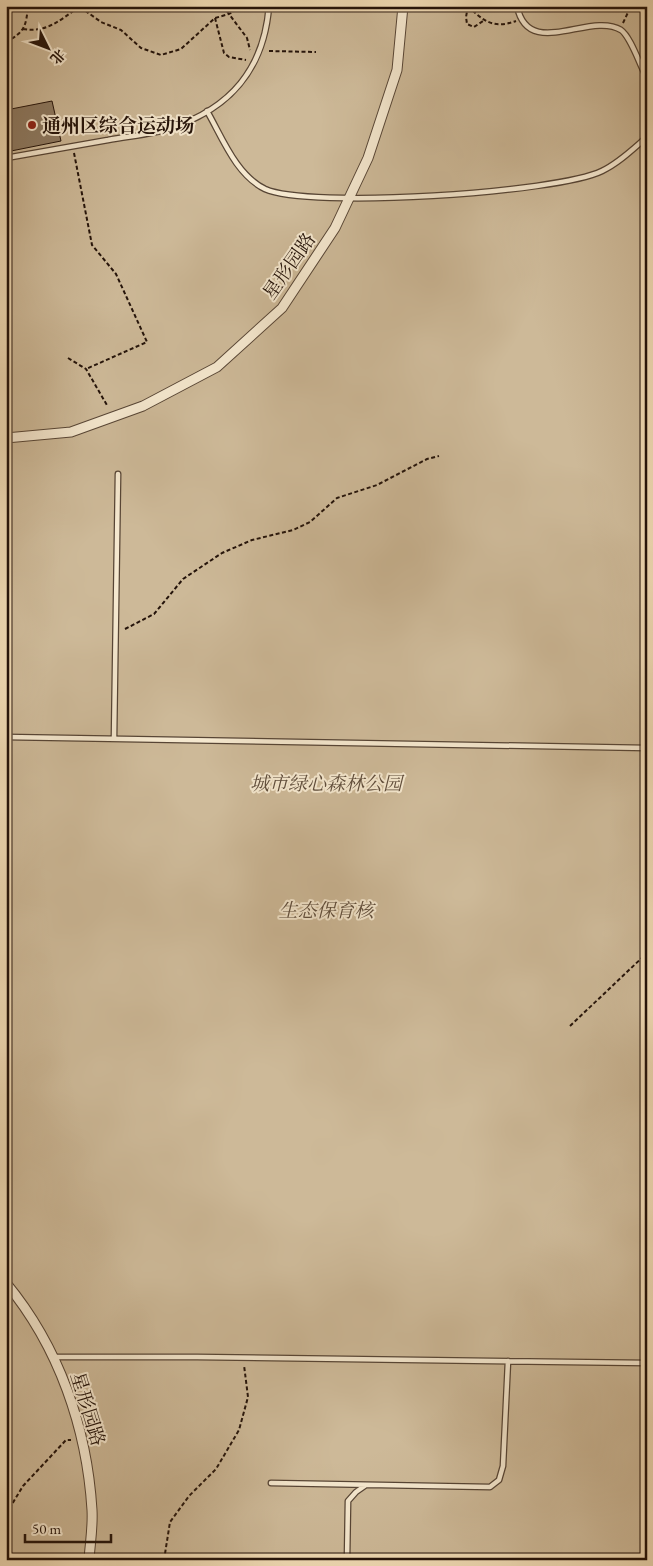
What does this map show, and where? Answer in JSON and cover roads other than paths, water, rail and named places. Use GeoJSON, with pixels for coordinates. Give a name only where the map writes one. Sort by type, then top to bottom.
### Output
{"type":"FeatureCollection","features":[{"type":"Feature","properties":{"kind":"street","name":"星形园路"},"geometry":{"type":"LineString","coordinates":[[6,438],[71,432],[143,406],[217,367],[282,308],[335,228],[368,158],[397,70],[402,6]]}},
{"type":"Feature","properties":{"kind":"street","name":"星形园路"},"geometry":{"type":"LineString","coordinates":[[6,1283],[42,1333],[55,1357],[74,1408],[86,1456],[92,1512],[89,1560]]}},
{"type":"Feature","properties":{"kind":"lane"},"geometry":{"type":"LineString","coordinates":[[6,158],[169,129],[207,111],[237,89],[255,64],[268,28],[269,6]]}},
{"type":"Feature","properties":{"kind":"lane"},"geometry":{"type":"LineString","coordinates":[[516,6],[520,20],[526,27],[542,32],[557,33],[598,25],[620,30],[629,42],[647,78]]}},
{"type":"Feature","properties":{"kind":"lane"},"geometry":{"type":"LineString","coordinates":[[207,111],[246,176],[266,189],[290,195],[350,198],[452,194],[524,188],[572,181],[602,171],[627,155],[647,136]]}},
{"type":"Feature","properties":{"kind":"lane"},"geometry":{"type":"LineString","coordinates":[[114,739],[118,474]]}},
{"type":"Feature","properties":{"kind":"lane"},"geometry":{"type":"LineString","coordinates":[[6,737],[647,748]]}},
{"type":"Feature","properties":{"kind":"lane"},"geometry":{"type":"LineString","coordinates":[[55,1357],[243,1357],[647,1363]]}},
{"type":"Feature","properties":{"kind":"lane"},"geometry":{"type":"LineString","coordinates":[[271,1482],[490,1487],[499,1480],[503,1466],[508,1361]]}},
{"type":"Feature","properties":{"kind":"lane"},"geometry":{"type":"LineString","coordinates":[[347,1557],[348,1501],[356,1492],[368,1485]]}},
{"type":"Feature","properties":{"kind":"place","name":"通州区综合运动场"},"geometry":{"type":"Point","coordinates":[32,125]}},
{"type":"Feature","properties":{"kind":"park label","name":"城市绿心森林公园"},"geometry":{"type":"Point","coordinates":[326,783]}},
{"type":"Feature","properties":{"kind":"park label","name":"生态保育核"},"geometry":{"type":"Point","coordinates":[326,910]}}]}
